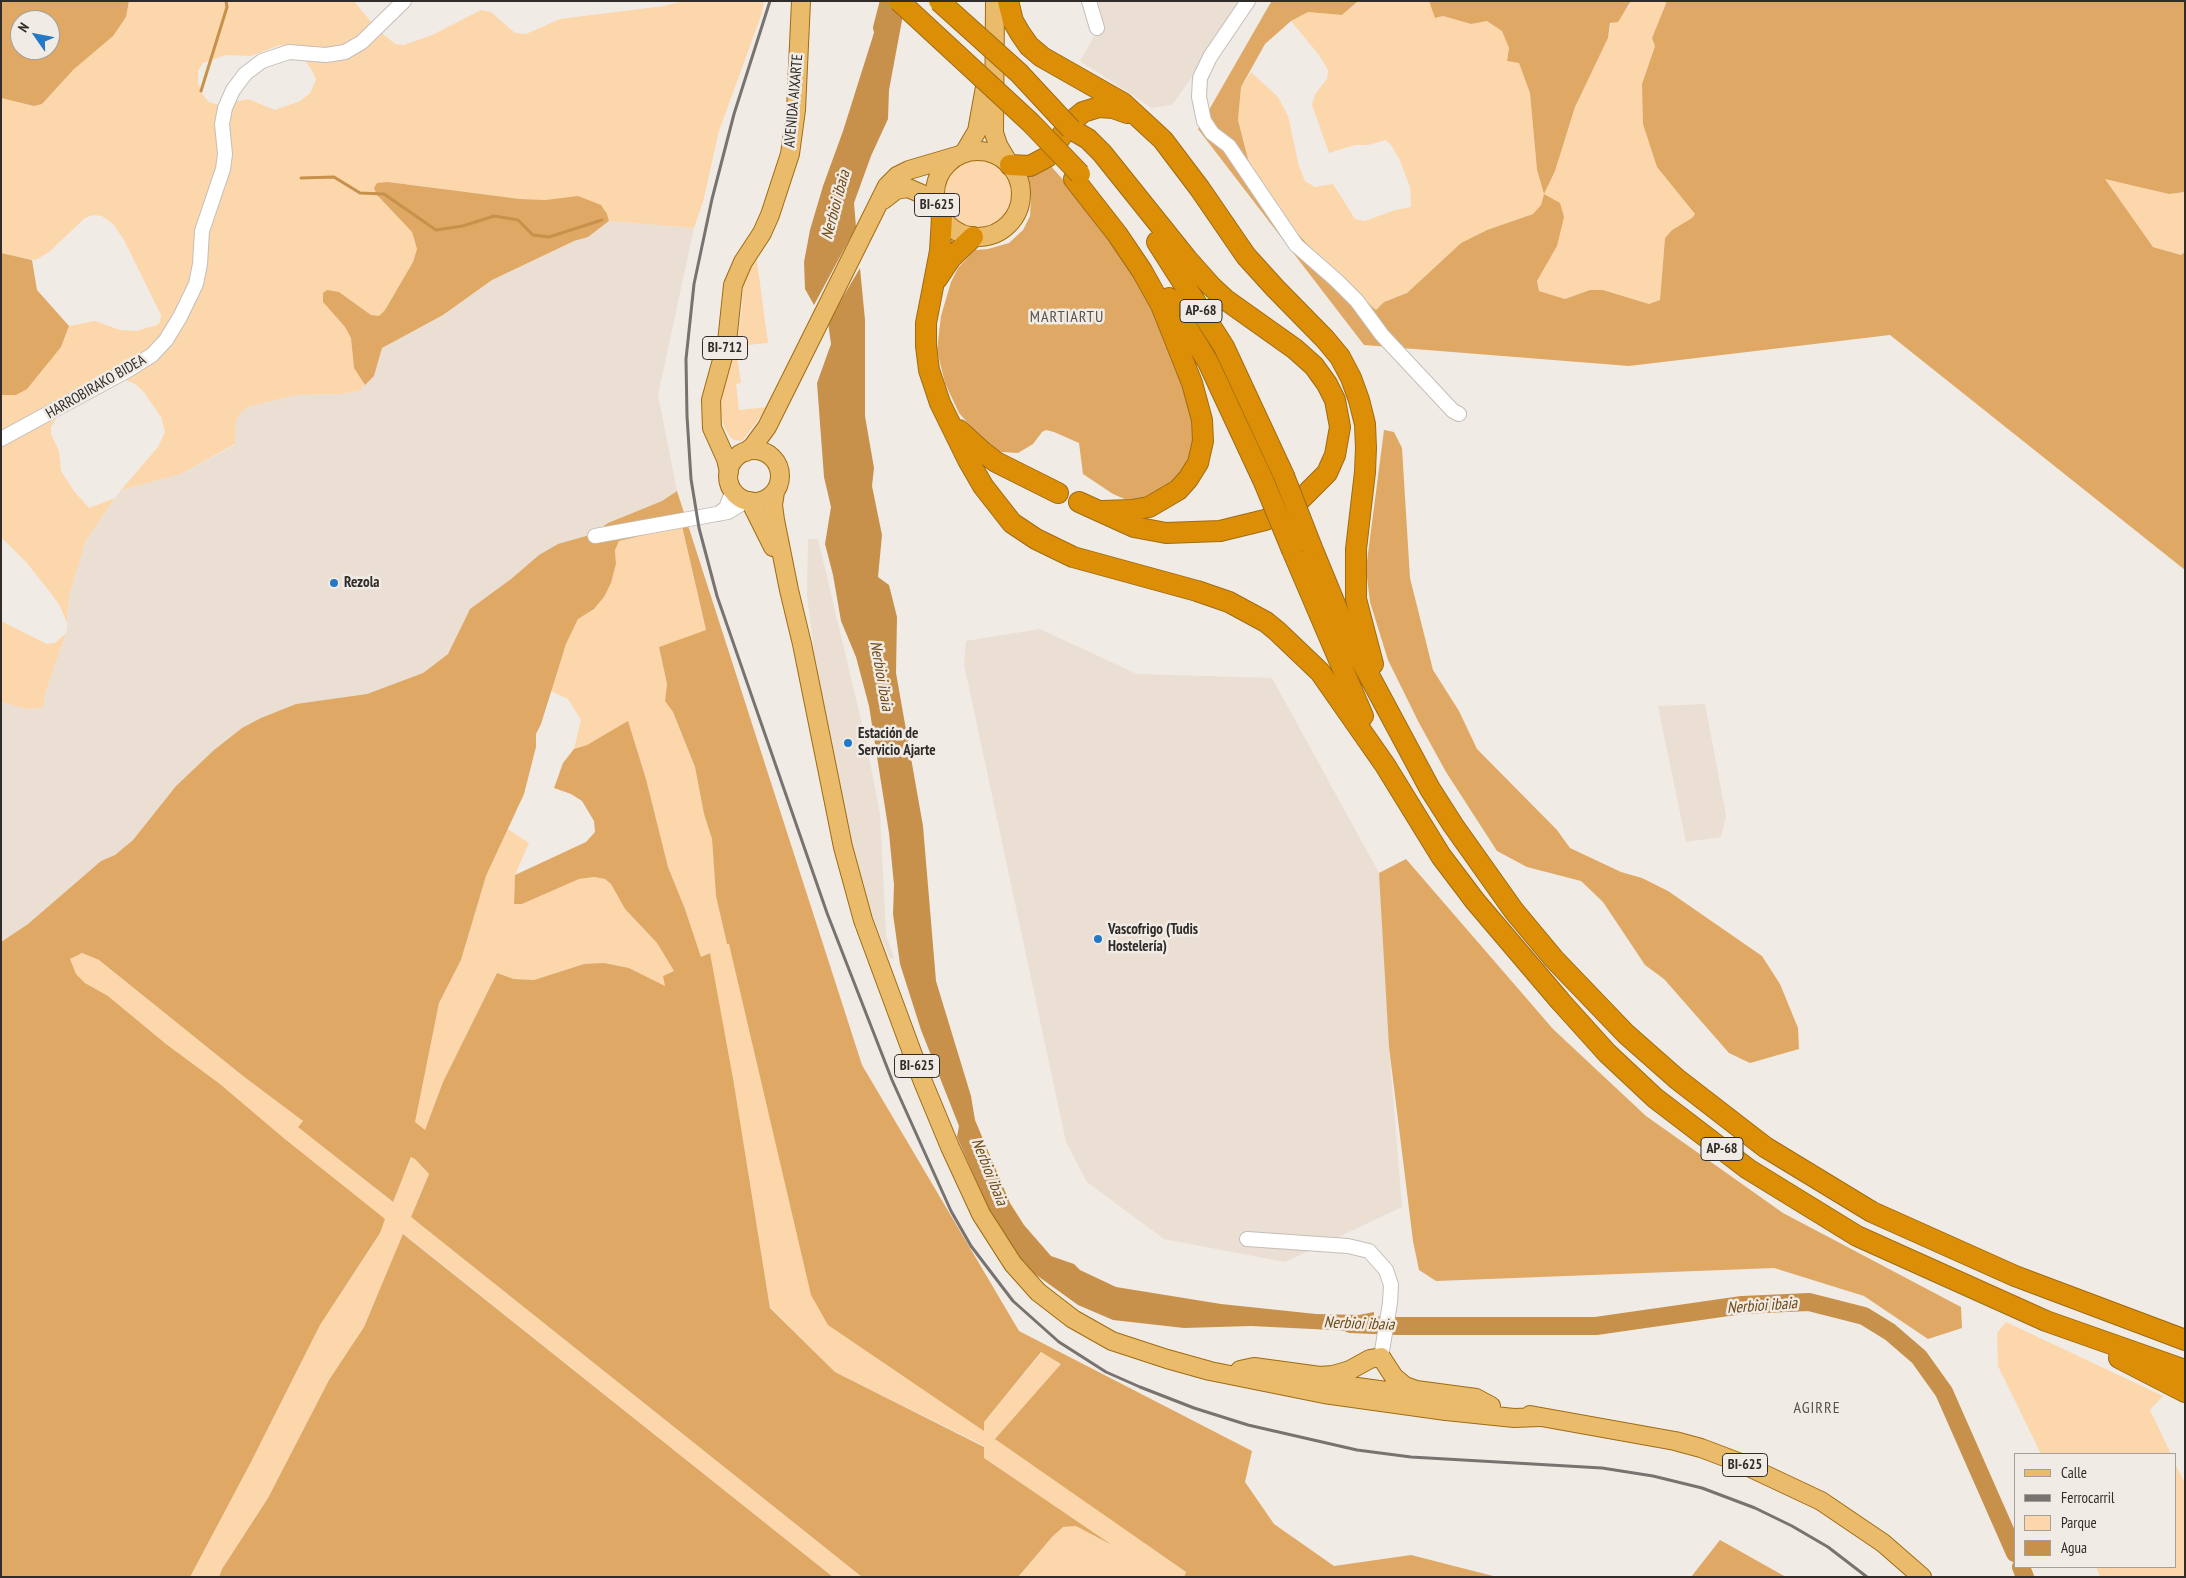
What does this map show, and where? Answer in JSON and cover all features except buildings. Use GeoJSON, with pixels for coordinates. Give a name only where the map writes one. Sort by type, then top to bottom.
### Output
{"type":"FeatureCollection","features":[{"type":"Feature","properties":{"kind":"highway"},"geometry":{"type":"LineString","coordinates":[[899,1],[1031,123],[1039,138],[1077,177],[1142,271],[1161,306],[1192,382],[1202,420],[1202,434],[1198,463],[1188,480],[1166,498],[1149,507],[1132,510],[1102,511],[1082,504],[1134,527],[1166,533],[1220,531],[1265,520],[1284,512],[1301,499],[1326,473],[1335,455],[1340,427],[1336,400],[1328,384],[1314,366],[1295,349],[1240,310],[1211,286],[1099,156]]}},
{"type":"Feature","properties":{"kind":"highway","name":"AP-68"},"geometry":{"type":"LineString","coordinates":[[939,1],[966,23],[1019,74],[1099,156],[1170,260],[1224,347],[1284,476],[1349,638],[1430,789],[1514,911],[1578,985],[1626,1034],[1677,1079],[1765,1147],[1872,1212],[2015,1276],[2179,1336]]}},
{"type":"Feature","properties":{"kind":"highway"},"geometry":{"type":"LineString","coordinates":[[1008,1],[1020,33],[1029,46],[1042,58],[1123,102],[1142,120],[1176,157],[1246,256],[1340,357],[1351,378],[1363,416],[1366,448],[1356,549],[1356,599],[1384,704]]}},
{"type":"Feature","properties":{"kind":"highway"},"geometry":{"type":"LineString","coordinates":[[1009,164],[1030,166],[1037,164],[1055,147],[1071,122],[1083,112],[1093,108],[1106,107],[1120,110],[1142,120]]}},
{"type":"Feature","properties":{"kind":"highway","name":"AP-68"},"geometry":{"type":"LineString","coordinates":[[1077,177],[1150,267],[1208,362],[1264,482],[1332,648],[1385,765],[1436,848],[1475,901],[1607,1053],[1655,1098],[1748,1169],[1857,1236],[2046,1321],[2185,1370]]}},
{"type":"Feature","properties":{"kind":"highway"},"geometry":{"type":"LineString","coordinates":[[940,213],[940,251],[926,323],[926,346],[934,388],[983,486],[1012,523],[1036,539],[1073,557],[1197,591],[1229,602],[1266,622],[1320,672],[1385,765]]}},
{"type":"Feature","properties":{"kind":"highway"},"geometry":{"type":"LineString","coordinates":[[933,284],[951,258],[974,237]]}},
{"type":"Feature","properties":{"kind":"highway"},"geometry":{"type":"LineString","coordinates":[[948,419],[970,441],[996,462],[1058,493]]}},
{"type":"Feature","properties":{"kind":"highway"},"geometry":{"type":"LineString","coordinates":[[2046,1321],[2185,1392]]}},
{"type":"Feature","properties":{"kind":"main road","name":"AVENIDA AIXARTE"},"geometry":{"type":"LineString","coordinates":[[719,445],[712,428],[711,400],[726,342],[733,285],[748,253],[770,215],[791,148],[796,110],[801,1]]}},
{"type":"Feature","properties":{"kind":"main road","name":"BI-625"},"geometry":{"type":"LineString","coordinates":[[940,213],[936,198],[939,177],[948,165],[962,154],[973,141],[980,122],[993,37],[995,1]]}},
{"type":"Feature","properties":{"kind":"main road","name":"BI-625"},"geometry":{"type":"LineString","coordinates":[[875,210],[890,193],[908,188],[922,194],[956,231],[974,237],[984,237],[999,232],[1017,214],[1021,188],[1016,174],[998,145],[994,133],[995,68],[993,37]]}},
{"type":"Feature","properties":{"kind":"main road","name":"BI-625"},"geometry":{"type":"LineString","coordinates":[[744,453],[753,446],[767,427],[887,186],[897,176],[909,170],[962,154],[987,152],[1009,164]]}},
{"type":"Feature","properties":{"kind":"main road","name":"BI-625"},"geometry":{"type":"LineString","coordinates":[[777,463],[772,430],[778,402]]}},
{"type":"Feature","properties":{"kind":"main road"},"geometry":{"type":"LineString","coordinates":[[719,445],[732,453],[764,452],[777,463],[780,478],[774,492],[762,501],[743,497],[730,484],[726,459],[719,445]]}},
{"type":"Feature","properties":{"kind":"main road"},"geometry":{"type":"LineString","coordinates":[[729,472],[733,462],[744,453]]}},
{"type":"Feature","properties":{"kind":"main road","name":"BI-625"},"geometry":{"type":"LineString","coordinates":[[774,492],[775,520],[788,590],[802,644],[843,847],[863,920],[922,1082],[950,1147],[999,1245],[1023,1277],[1038,1292],[1073,1319],[1112,1340],[1132,1348],[1199,1366],[1210,1371],[1281,1386],[1443,1411],[1514,1418],[1540,1417],[1675,1441],[1707,1450],[1738,1462],[1821,1501],[1883,1543],[1922,1577]]}},
{"type":"Feature","properties":{"kind":"main road","name":"BI-625"},"geometry":{"type":"LineString","coordinates":[[743,497],[768,537],[788,590]]}},
{"type":"Feature","properties":{"kind":"main road"},"geometry":{"type":"LineString","coordinates":[[1240,1370],[1254,1367],[1320,1376],[1333,1375],[1370,1359],[1384,1362],[1394,1377],[1405,1386],[1416,1390],[1476,1398],[1491,1406]]}},
{"type":"Feature","properties":{"kind":"main road"},"geometry":{"type":"LineString","coordinates":[[1281,1386],[1298,1385],[1355,1393],[1372,1390],[1386,1379],[1384,1362]]}},
{"type":"Feature","properties":{"kind":"main road"},"geometry":{"type":"LineString","coordinates":[[1364,1363],[1360,1373],[1372,1390],[1393,1400],[1433,1405],[1443,1411]]}},
{"type":"Feature","properties":{"kind":"main road"},"geometry":{"type":"LineString","coordinates":[[1199,1366],[1217,1366],[1491,1406],[1540,1417]]}},
{"type":"Feature","properties":{"kind":"street","name":"HARROBIRAKO BIDEA"},"geometry":{"type":"LineString","coordinates":[[1,439],[128,370],[152,355],[166,340],[196,284],[200,264],[202,231],[223,169],[225,148],[222,124],[225,108],[239,81],[262,61],[288,52],[326,55],[345,52],[362,42],[404,1]]}},
{"type":"Feature","properties":{"kind":"street"},"geometry":{"type":"LineString","coordinates":[[1090,1],[1097,28]]}},
{"type":"Feature","properties":{"kind":"street"},"geometry":{"type":"LineString","coordinates":[[1248,1],[1210,57],[1200,78],[1199,97],[1204,120],[1212,134],[1230,146],[1296,245],[1350,294],[1382,335],[1453,411],[1459,414]]}},
{"type":"Feature","properties":{"kind":"street"},"geometry":{"type":"LineString","coordinates":[[595,536],[717,514],[743,497]]}},
{"type":"Feature","properties":{"kind":"street"},"geometry":{"type":"LineString","coordinates":[[1247,1239],[1360,1248],[1369,1251],[1386,1270],[1391,1285],[1384,1362]]}},
{"type":"Feature","properties":{"kind":"shaded area"},"geometry":{"type":"Polygon","coordinates":[[[1,1],[129,1],[126,17],[113,36],[74,69],[42,104],[34,106],[1,98],[1,1]]]}},
{"type":"Feature","properties":{"kind":"shaded area"},"geometry":{"type":"Polygon","coordinates":[[[1098,1],[1246,1],[1172,105],[1152,108],[1080,61],[1103,21],[1098,1]]]}},
{"type":"Feature","properties":{"kind":"shaded area"},"geometry":{"type":"Polygon","coordinates":[[[1358,1],[1342,15],[1308,12],[1291,21],[1265,44],[1241,87],[1238,120],[1248,159],[1261,188],[1278,212],[1330,269],[1376,310],[1384,302],[1407,293],[1461,243],[1487,230],[1533,214],[1541,205],[1544,194],[1560,203],[1564,217],[1557,246],[1537,281],[1539,291],[1565,299],[1590,290],[1603,290],[1649,304],[1660,300],[1665,238],[1672,230],[1692,218],[1695,214],[1657,167],[1643,124],[1642,84],[1655,46],[1652,38],[1667,1],[2185,1],[2185,192],[2169,194],[2105,179],[2153,247],[2181,255],[2185,252],[2185,570],[1890,335],[1629,366],[1364,345],[1198,129],[1271,2],[1358,1]]]}},
{"type":"Feature","properties":{"kind":"shaded area"},"geometry":{"type":"Polygon","coordinates":[[[1429,1],[1631,1],[1618,22],[1610,23],[1608,38],[1575,107],[1555,171],[1544,194],[1537,170],[1530,93],[1519,63],[1507,61],[1509,48],[1502,31],[1487,21],[1471,24],[1443,16],[1435,18],[1429,1]]]}},
{"type":"Feature","properties":{"kind":"shaded area"},"geometry":{"type":"Polygon","coordinates":[[[1049,164],[1104,226],[1156,311],[1190,403],[1196,439],[1191,466],[1179,480],[1145,499],[1127,500],[1113,494],[1083,474],[1079,443],[1054,432],[1046,430],[1042,432],[1033,444],[1018,453],[1001,452],[981,438],[959,413],[945,383],[937,350],[941,316],[951,282],[958,268],[975,250],[988,249],[1009,243],[1023,230],[1030,216],[1031,198],[1025,172],[1049,164]]]}},
{"type":"Feature","properties":{"kind":"shaded area"},"geometry":{"type":"Polygon","coordinates":[[[388,182],[520,199],[546,200],[578,196],[601,205],[609,221],[588,237],[574,241],[492,280],[443,315],[382,348],[374,376],[365,385],[354,368],[351,338],[345,327],[323,302],[323,293],[327,290],[339,292],[371,315],[379,316],[385,310],[413,262],[417,249],[412,232],[377,195],[374,188],[377,183],[388,182]]]}},
{"type":"Feature","properties":{"kind":"shaded area"},"geometry":{"type":"Polygon","coordinates":[[[609,221],[694,228],[658,395],[677,491],[662,501],[593,534],[539,555],[511,579],[470,609],[448,654],[423,673],[367,694],[296,704],[242,728],[214,750],[176,786],[133,840],[115,855],[101,861],[28,924],[1,942],[1,702],[26,709],[40,708],[44,705],[45,694],[67,629],[69,596],[86,540],[121,490],[181,474],[235,445],[236,420],[242,411],[251,406],[295,395],[343,394],[358,391],[374,376],[382,348],[443,315],[492,280],[574,241],[588,237],[609,221]]]}},
{"type":"Feature","properties":{"kind":"shaded area"},"geometry":{"type":"Polygon","coordinates":[[[1,253],[32,260],[37,290],[69,326],[61,347],[27,389],[16,395],[1,395],[1,253]]]}},
{"type":"Feature","properties":{"kind":"shaded area"},"geometry":{"type":"Polygon","coordinates":[[[1384,430],[1394,432],[1402,448],[1410,578],[1433,670],[1459,711],[1477,749],[1557,830],[1570,848],[1668,891],[1762,956],[1780,984],[1798,1028],[1799,1049],[1750,1063],[1729,1053],[1664,979],[1645,965],[1603,902],[1581,881],[1527,867],[1497,851],[1446,772],[1418,721],[1388,660],[1370,602],[1366,569],[1384,430]]]}},
{"type":"Feature","properties":{"kind":"shaded area"},"geometry":{"type":"Polygon","coordinates":[[[677,491],[862,1065],[1019,1331],[1252,1451],[1245,1482],[1274,1524],[1334,1566],[1411,1555],[1497,1577],[1184,1577],[1186,1572],[995,1439],[1061,1364],[1041,1352],[984,1422],[984,1431],[828,1325],[811,1295],[729,944],[727,944],[716,896],[712,839],[704,814],[695,767],[673,712],[665,701],[667,684],[659,647],[706,630],[682,526],[619,541],[615,550],[616,564],[611,583],[604,597],[594,609],[578,619],[566,644],[541,724],[536,734],[536,747],[524,794],[486,876],[461,960],[439,1003],[415,1122],[425,1130],[443,1082],[497,973],[514,979],[534,980],[584,964],[604,963],[629,968],[665,986],[663,976],[674,971],[657,943],[625,909],[611,884],[605,879],[594,877],[579,879],[522,904],[514,904],[515,875],[586,842],[595,832],[594,821],[582,801],[571,794],[554,788],[563,763],[574,749],[587,745],[628,721],[646,779],[668,867],[685,909],[701,957],[710,953],[734,1084],[770,1308],[835,1372],[984,1447],[984,1458],[1112,1545],[1076,1526],[1063,1527],[1018,1577],[862,1577],[411,1217],[429,1174],[415,1159],[411,1157],[393,1202],[298,1127],[303,1121],[243,1076],[99,960],[82,953],[70,959],[76,974],[85,983],[108,996],[166,1044],[220,1084],[286,1140],[385,1219],[380,1233],[320,1325],[250,1464],[190,1577],[1,1577],[1,942],[28,924],[101,861],[115,855],[133,840],[176,786],[214,750],[242,728],[296,704],[367,694],[423,673],[448,654],[470,609],[511,579],[539,555],[558,544],[593,534],[608,523],[662,501],[677,491]]]}},
{"type":"Feature","properties":{"kind":"shaded area","name":"Estación de Servicio Ajarte"},"geometry":{"type":"Polygon","coordinates":[[[808,539],[818,539],[865,737],[880,814],[886,935],[894,958],[890,959],[869,907],[855,861],[846,821],[816,664],[807,595],[808,539]]]}},
{"type":"Feature","properties":{"kind":"shaded area"},"geometry":{"type":"Polygon","coordinates":[[[1040,629],[1137,674],[1272,678],[1379,873],[1394,998],[1389,1047],[1402,1207],[1285,1262],[1164,1239],[1087,1182],[1066,1142],[964,664],[966,641],[1040,629]]]}},
{"type":"Feature","properties":{"kind":"shaded area"},"geometry":{"type":"Polygon","coordinates":[[[1705,704],[1726,816],[1721,837],[1686,842],[1658,706],[1705,704]]]}},
{"type":"Feature","properties":{"kind":"shaded area"},"geometry":{"type":"Polygon","coordinates":[[[1406,859],[1553,1029],[1646,1116],[1783,1213],[1961,1307],[1962,1328],[1928,1339],[1864,1296],[1774,1268],[1436,1281],[1419,1270],[1413,1241],[1389,1047],[1379,873],[1406,859]]]}},
{"type":"Feature","properties":{"kind":"shaded area"},"geometry":{"type":"Polygon","coordinates":[[[403,1234],[833,1577],[219,1577],[222,1569],[268,1498],[329,1380],[364,1327],[403,1234]]]}},
{"type":"Feature","properties":{"kind":"shaded area"},"geometry":{"type":"Polygon","coordinates":[[[1720,1540],[1786,1577],[1691,1577],[1720,1540]]]}},
{"type":"Feature","properties":{"kind":"green space"},"geometry":{"type":"Polygon","coordinates":[[[129,1],[354,1],[376,28],[395,44],[404,45],[432,35],[481,10],[491,12],[515,33],[526,34],[560,19],[664,6],[683,1],[764,1],[762,13],[719,131],[703,202],[694,228],[609,221],[607,214],[546,200],[520,199],[388,182],[377,195],[412,232],[417,249],[413,262],[379,317],[371,315],[339,292],[323,302],[345,327],[351,338],[354,368],[365,385],[358,391],[343,394],[295,395],[251,406],[242,411],[236,420],[235,444],[181,474],[121,490],[158,447],[165,432],[161,417],[143,391],[135,384],[123,379],[68,408],[57,417],[51,427],[51,434],[59,451],[61,471],[74,491],[89,508],[115,498],[86,540],[69,596],[67,623],[60,606],[50,592],[26,562],[1,537],[1,395],[16,395],[61,347],[69,326],[95,321],[120,330],[136,331],[157,325],[160,322],[161,315],[124,240],[113,224],[102,216],[93,215],[85,218],[49,252],[36,260],[2,254],[1,98],[34,106],[42,104],[126,17],[129,1]],[[280,45],[251,56],[226,55],[203,63],[198,71],[198,83],[203,95],[209,102],[219,105],[248,99],[275,110],[300,101],[310,93],[316,80],[312,70],[298,52],[291,47],[280,45]]]}},
{"type":"Feature","properties":{"kind":"green space"},"geometry":{"type":"Polygon","coordinates":[[[1358,1],[1429,1],[1436,18],[1443,16],[1471,24],[1487,21],[1502,30],[1509,48],[1507,61],[1519,62],[1530,93],[1537,170],[1544,193],[1555,171],[1575,107],[1608,38],[1611,23],[1629,7],[1631,1],[1667,1],[1652,38],[1655,46],[1642,84],[1657,167],[1695,214],[1692,218],[1672,230],[1665,238],[1660,300],[1649,304],[1603,290],[1590,290],[1565,299],[1539,291],[1537,281],[1557,246],[1544,194],[1541,205],[1533,214],[1487,230],[1461,243],[1407,293],[1384,302],[1376,310],[1330,269],[1278,212],[1261,188],[1248,159],[1238,120],[1241,87],[1251,72],[1278,97],[1288,116],[1299,166],[1305,181],[1315,187],[1333,184],[1355,219],[1365,221],[1395,210],[1411,207],[1410,187],[1399,158],[1391,145],[1386,140],[1368,145],[1355,145],[1329,153],[1312,105],[1315,94],[1327,79],[1328,70],[1319,55],[1291,21],[1308,12],[1342,15],[1358,1]]]}},
{"type":"Feature","properties":{"kind":"green space"},"geometry":{"type":"Polygon","coordinates":[[[978,158],[998,164],[1008,174],[1014,194],[1008,214],[998,224],[978,230],[958,224],[948,214],[942,194],[948,174],[958,164],[978,158]]]}},
{"type":"Feature","properties":{"kind":"green space"},"geometry":{"type":"Polygon","coordinates":[[[2104,178],[2169,194],[2185,192],[2185,252],[2181,255],[2153,247],[2104,178]]]}},
{"type":"Feature","properties":{"kind":"green space"},"geometry":{"type":"Polygon","coordinates":[[[756,254],[768,343],[737,346],[742,305],[743,273],[756,254]]]}},
{"type":"Feature","properties":{"kind":"green space"},"geometry":{"type":"Polygon","coordinates":[[[734,355],[737,355],[741,383],[736,384],[739,410],[768,407],[742,441],[734,440],[730,437],[724,427],[720,410],[721,399],[734,355]]]}},
{"type":"Feature","properties":{"kind":"green space"},"geometry":{"type":"Polygon","coordinates":[[[682,526],[706,631],[659,647],[667,684],[665,701],[673,712],[695,767],[704,814],[712,839],[716,896],[727,944],[729,943],[984,1431],[984,1422],[1042,1352],[1062,1364],[996,1439],[1186,1572],[1184,1577],[1018,1577],[1063,1527],[1076,1526],[1107,1542],[984,1458],[984,1446],[835,1372],[770,1307],[734,1084],[709,953],[701,957],[685,909],[668,867],[646,779],[628,722],[587,745],[574,749],[581,720],[568,699],[551,691],[566,644],[578,619],[594,609],[604,597],[611,583],[616,564],[615,550],[619,541],[682,526]]]}},
{"type":"Feature","properties":{"kind":"green space"},"geometry":{"type":"Polygon","coordinates":[[[1,621],[47,644],[55,643],[66,633],[45,694],[44,705],[40,708],[26,709],[1,702],[1,621]]]}},
{"type":"Feature","properties":{"kind":"green space"},"geometry":{"type":"Polygon","coordinates":[[[508,829],[529,843],[515,875],[514,904],[522,904],[579,879],[594,877],[605,879],[611,884],[625,909],[657,943],[674,971],[664,976],[665,987],[629,968],[584,964],[534,980],[514,979],[497,973],[443,1082],[425,1130],[414,1122],[439,1003],[461,960],[486,876],[508,829]]]}},
{"type":"Feature","properties":{"kind":"green space"},"geometry":{"type":"Polygon","coordinates":[[[82,953],[99,960],[243,1076],[303,1121],[298,1126],[392,1202],[412,1157],[415,1159],[429,1174],[411,1217],[862,1577],[833,1577],[404,1234],[364,1327],[329,1380],[268,1498],[222,1569],[219,1577],[190,1577],[250,1464],[320,1325],[380,1233],[286,1140],[220,1084],[166,1044],[108,996],[85,983],[76,974],[70,959],[82,953]]]}},
{"type":"Feature","properties":{"kind":"green space"},"geometry":{"type":"Polygon","coordinates":[[[2006,1322],[2163,1396],[2150,1410],[2171,1453],[2041,1453],[1998,1366],[1997,1333],[2006,1322]]]}},
{"type":"Feature","properties":{"kind":"green space"},"geometry":{"type":"Polygon","coordinates":[[[2176,1465],[2185,1484],[2185,1577],[2100,1577],[2096,1568],[2176,1568],[2176,1465]]]}},
{"type":"Feature","properties":{"kind":"water"},"geometry":{"type":"Polygon","coordinates":[[[884,1],[903,15],[889,90],[888,119],[871,156],[854,203],[856,227],[814,305],[805,289],[804,262],[810,230],[884,1]]]}},
{"type":"Feature","properties":{"kind":"water"},"geometry":{"type":"Polygon","coordinates":[[[860,268],[865,320],[865,416],[874,468],[872,486],[882,535],[878,577],[889,585],[897,617],[896,673],[923,826],[936,981],[971,1096],[975,1120],[1010,1203],[1024,1225],[1051,1256],[1074,1264],[1080,1270],[1116,1287],[1221,1304],[1316,1314],[1359,1315],[1374,1312],[1373,1332],[1251,1326],[1184,1328],[1113,1320],[1078,1305],[1035,1274],[1011,1249],[995,1223],[957,1137],[959,1126],[921,1030],[900,964],[893,914],[894,885],[889,833],[869,706],[856,657],[841,621],[833,575],[825,544],[831,507],[824,477],[817,383],[831,344],[828,322],[860,268]]]}},
{"type":"Feature","properties":{"kind":"waterway"},"geometry":{"type":"LineString","coordinates":[[201,91],[227,7],[226,1]]}},
{"type":"Feature","properties":{"kind":"waterway","name":"Nerbioi ibaia"},"geometry":{"type":"LineString","coordinates":[[882,28],[889,1]]}},
{"type":"Feature","properties":{"kind":"waterway"},"geometry":{"type":"LineString","coordinates":[[301,178],[334,177],[360,193],[384,194],[436,230],[463,226],[494,216],[518,220],[533,235],[549,237],[602,220]]}},
{"type":"Feature","properties":{"kind":"waterway","name":"Nerbioi ibaia"},"geometry":{"type":"LineString","coordinates":[[1350,1324],[1398,1326],[1596,1326],[1742,1305],[1809,1302],[1864,1316],[1890,1332],[1919,1357],[1944,1392],[2014,1551]]}},
{"type":"Feature","properties":{"kind":"waterway","name":"Nerbioi ibaia"},"geometry":{"type":"LineString","coordinates":[[2021,1568],[2025,1577]]}},
{"type":"Feature","properties":{"kind":"railway"},"geometry":{"type":"LineString","coordinates":[[770,1],[734,114],[712,199],[694,284],[686,359],[691,479],[699,528],[717,596],[827,913],[892,1080],[951,1211],[971,1246],[1013,1301],[1059,1342],[1106,1372],[1194,1408],[1248,1425],[1357,1450],[1411,1457],[1602,1468],[1653,1476],[1702,1488],[1755,1508],[1792,1526],[1828,1547],[1867,1577]]}},
{"type":"Feature","properties":{"kind":"place","name":"Rezola"},"geometry":{"type":"Point","coordinates":[334,583]}},
{"type":"Feature","properties":{"kind":"place","name":"Estación de Servicio Ajarte"},"geometry":{"type":"Point","coordinates":[848,743]}},
{"type":"Feature","properties":{"kind":"place","name":"Vascofrigo (Tudis Hostelería)"},"geometry":{"type":"Point","coordinates":[1098,939]}},
{"type":"Feature","properties":{"kind":"district","name":"MARTIARTU"},"geometry":{"type":"Point","coordinates":[1067,317]}},
{"type":"Feature","properties":{"kind":"district","name":"AGIRRE"},"geometry":{"type":"Point","coordinates":[1817,1408]}}]}
